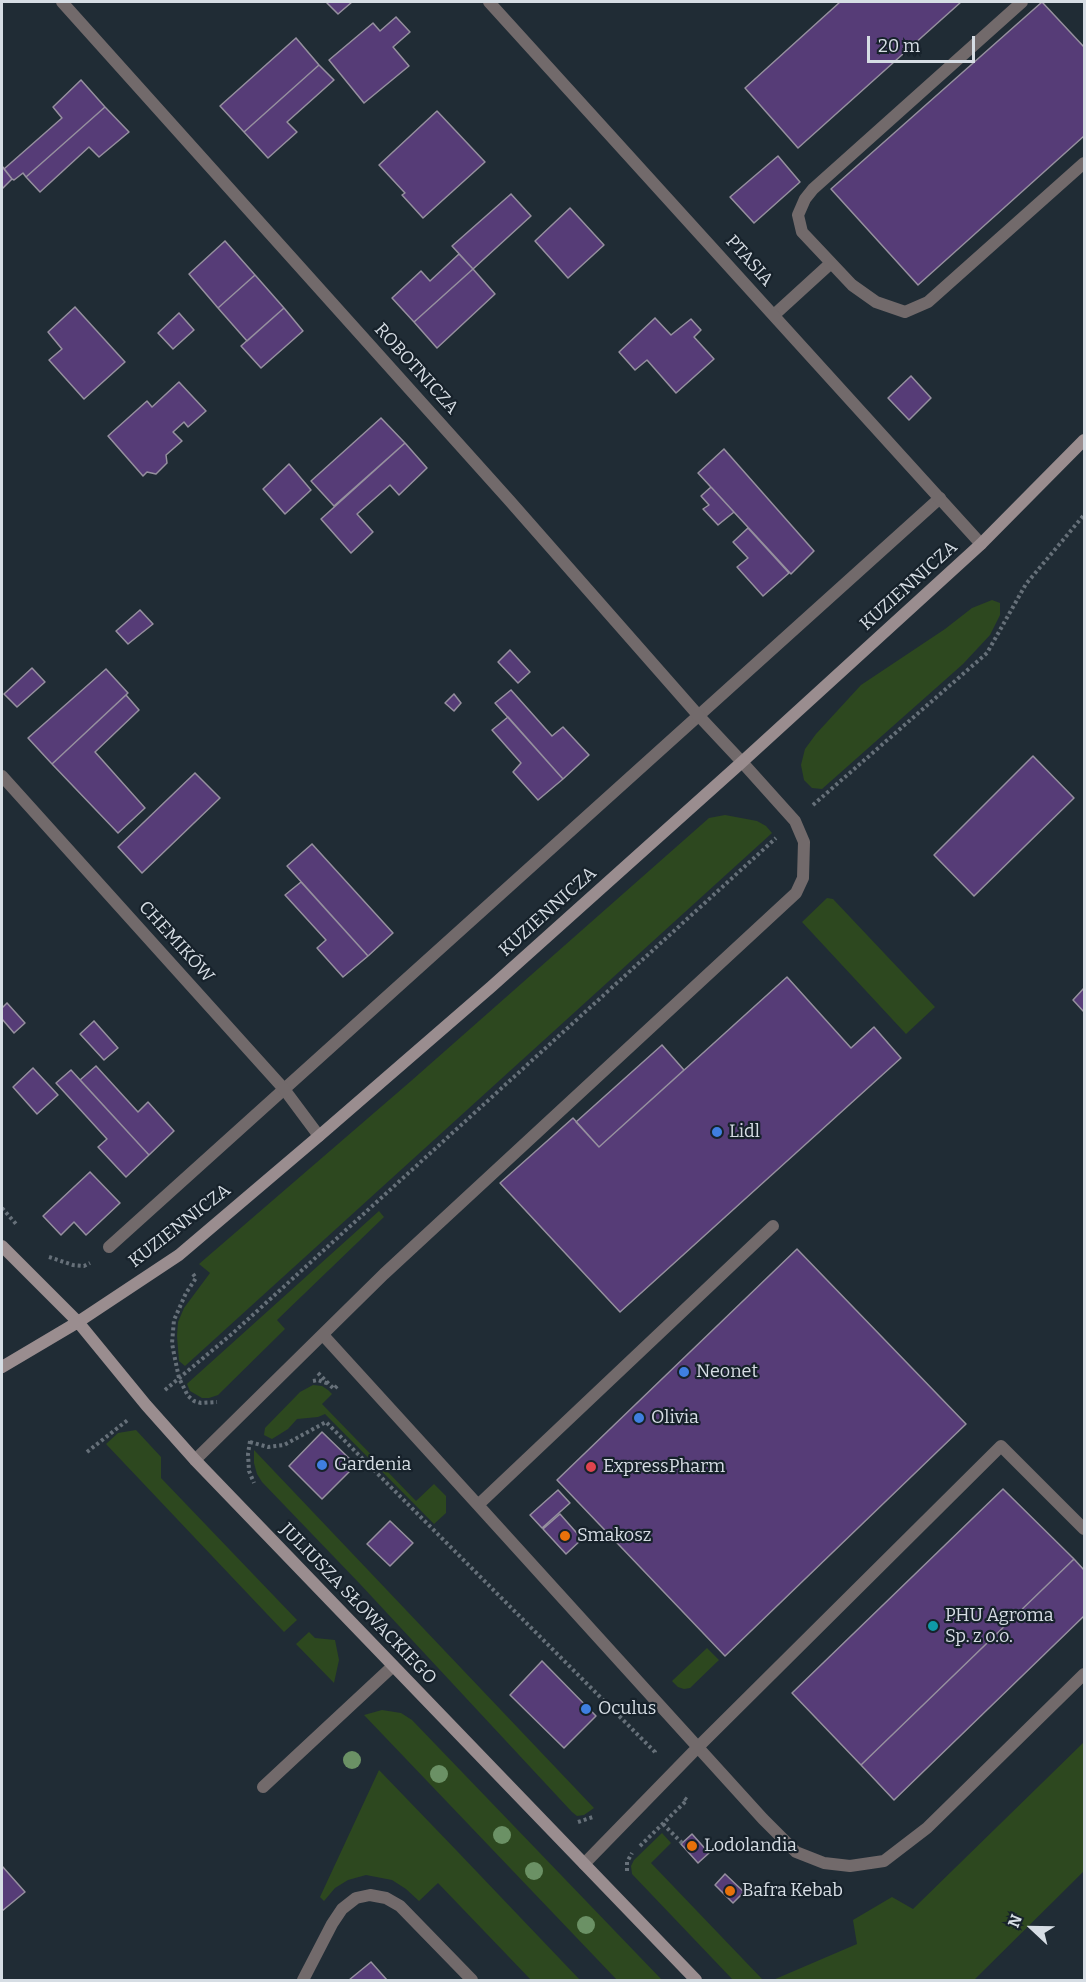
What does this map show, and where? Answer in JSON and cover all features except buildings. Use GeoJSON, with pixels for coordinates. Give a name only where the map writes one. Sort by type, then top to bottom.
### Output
{"type":"FeatureCollection","features":[{"type":"Feature","properties":{"kind":"main road","name":"KUZIENNICZA"},"geometry":{"type":"LineString","coordinates":[[2,1367],[78,1322],[179,1255],[319,1136],[491,987],[742,762],[981,544],[1084,440]]}},
{"type":"Feature","properties":{"kind":"main road","name":"JULIUSZA SŁOWACKIEGO"},"geometry":{"type":"LineString","coordinates":[[2,1246],[78,1322],[146,1405],[195,1460],[696,1980]]}},
{"type":"Feature","properties":{"kind":"street","name":"ROBOTNICZA"},"geometry":{"type":"LineString","coordinates":[[62,2],[795,821]]}},
{"type":"Feature","properties":{"kind":"street","name":"PTASIA"},"geometry":{"type":"LineString","coordinates":[[489,2],[981,544]]}},
{"type":"Feature","properties":{"kind":"street"},"geometry":{"type":"LineString","coordinates":[[1022,2],[813,189],[805,199],[798,215],[802,232],[852,285],[876,302],[906,312],[928,302],[1084,163]]}},
{"type":"Feature","properties":{"kind":"street"},"geometry":{"type":"LineString","coordinates":[[774,315],[831,263]]}},
{"type":"Feature","properties":{"kind":"street"},"geometry":{"type":"LineString","coordinates":[[109,1247],[940,498]]}},
{"type":"Feature","properties":{"kind":"street","name":"CHEMIKÓW"},"geometry":{"type":"LineString","coordinates":[[2,776],[284,1089],[319,1136]]}},
{"type":"Feature","properties":{"kind":"street"},"geometry":{"type":"LineString","coordinates":[[195,1460],[453,1209],[796,893],[803,878],[804,842],[795,821]]}},
{"type":"Feature","properties":{"kind":"street"},"geometry":{"type":"LineString","coordinates":[[478,1505],[773,1226]]}},
{"type":"Feature","properties":{"kind":"street"},"geometry":{"type":"LineString","coordinates":[[323,1335],[796,1852],[824,1863],[850,1866],[884,1861],[927,1828],[1084,1674]]}},
{"type":"Feature","properties":{"kind":"street"},"geometry":{"type":"LineString","coordinates":[[584,1864],[699,1746],[1001,1446],[1084,1529]]}},
{"type":"Feature","properties":{"kind":"street"},"geometry":{"type":"LineString","coordinates":[[263,1787],[393,1666]]}},
{"type":"Feature","properties":{"kind":"street"},"geometry":{"type":"LineString","coordinates":[[303,1980],[342,1909],[356,1899],[370,1895],[386,1898],[400,1906],[472,1980]]}},
{"type":"Feature","properties":{"kind":"path"},"geometry":{"type":"LineString","coordinates":[[87,1452],[233,1333],[795,821],[987,653],[1026,584],[1084,515]]}},
{"type":"Feature","properties":{"kind":"path"},"geometry":{"type":"LineString","coordinates":[[2,1208],[18,1227]]}},
{"type":"Feature","properties":{"kind":"path"},"geometry":{"type":"LineString","coordinates":[[43,1252],[49,1257],[84,1266],[93,1262],[109,1247]]}},
{"type":"Feature","properties":{"kind":"path"},"geometry":{"type":"LineString","coordinates":[[179,1255],[196,1278],[178,1310],[172,1331],[179,1378],[184,1390],[194,1401],[210,1404],[220,1401]]}},
{"type":"Feature","properties":{"kind":"path"},"geometry":{"type":"LineString","coordinates":[[329,1384],[334,1389]]}},
{"type":"Feature","properties":{"kind":"path"},"geometry":{"type":"LineString","coordinates":[[250,1442],[268,1447],[284,1445],[327,1422],[655,1752],[655,1757],[651,1762]]}},
{"type":"Feature","properties":{"kind":"path"},"geometry":{"type":"LineString","coordinates":[[255,1433],[250,1442],[248,1454],[249,1471],[259,1489]]}},
{"type":"Feature","properties":{"kind":"path"},"geometry":{"type":"LineString","coordinates":[[628,1877],[627,1862],[630,1855],[687,1800]]}},
{"type":"Feature","properties":{"kind":"path"},"geometry":{"type":"LineString","coordinates":[[573,1820],[579,1822],[594,1817],[601,1811]]}},
{"type":"Feature","properties":{"kind":"path"},"geometry":{"type":"LineString","coordinates":[[663,1824],[682,1843]]}},
{"type":"Feature","properties":{"kind":"green space"},"geometry":{"type":"Polygon","coordinates":[[[992,600],[1000,603],[1000,615],[990,635],[963,664],[822,789],[812,788],[804,780],[801,765],[805,749],[861,685],[945,629],[972,608],[992,600]]]}},
{"type":"Feature","properties":{"kind":"green space"},"geometry":{"type":"Polygon","coordinates":[[[725,815],[757,821],[772,833],[185,1366],[179,1361],[178,1322],[184,1308],[210,1273],[199,1264],[411,1081],[709,818],[725,815]]]}},
{"type":"Feature","properties":{"kind":"green space"},"geometry":{"type":"Polygon","coordinates":[[[827,898],[833,899],[935,1007],[906,1034],[802,922],[827,898]]]}},
{"type":"Feature","properties":{"kind":"green space"},"geometry":{"type":"Polygon","coordinates":[[[379,1211],[384,1217],[277,1320],[285,1329],[218,1395],[202,1398],[190,1391],[187,1384],[189,1382],[379,1211]]]}},
{"type":"Feature","properties":{"kind":"green space"},"geometry":{"type":"Polygon","coordinates":[[[313,1385],[322,1386],[332,1394],[322,1404],[416,1501],[434,1484],[446,1496],[446,1513],[434,1524],[325,1414],[297,1419],[288,1429],[272,1439],[264,1435],[265,1428],[300,1392],[313,1385]]]}},
{"type":"Feature","properties":{"kind":"green space"},"geometry":{"type":"Polygon","coordinates":[[[136,1430],[161,1457],[161,1478],[297,1620],[284,1632],[106,1444],[118,1433],[136,1430]]]}},
{"type":"Feature","properties":{"kind":"green space"},"geometry":{"type":"Polygon","coordinates":[[[254,1450],[594,1808],[584,1815],[577,1816],[572,1812],[262,1482],[254,1463],[254,1450]]]}},
{"type":"Feature","properties":{"kind":"green space"},"geometry":{"type":"Polygon","coordinates":[[[309,1632],[315,1638],[335,1640],[339,1660],[334,1683],[296,1644],[309,1632]]]}},
{"type":"Feature","properties":{"kind":"green space"},"geometry":{"type":"Polygon","coordinates":[[[707,1648],[719,1660],[690,1688],[678,1687],[672,1681],[707,1648]]]}},
{"type":"Feature","properties":{"kind":"green space"},"geometry":{"type":"Polygon","coordinates":[[[382,1710],[401,1713],[412,1720],[662,1980],[617,1980],[364,1715],[382,1710]]]}},
{"type":"Feature","properties":{"kind":"green space"},"geometry":{"type":"Polygon","coordinates":[[[1084,1742],[1084,1871],[974,1980],[773,1980],[857,1944],[853,1920],[892,1897],[913,1909],[1084,1742]]]}},
{"type":"Feature","properties":{"kind":"green space"},"geometry":{"type":"Polygon","coordinates":[[[379,1770],[580,1980],[531,1980],[438,1883],[419,1901],[392,1880],[366,1875],[348,1880],[335,1888],[324,1901],[320,1897],[379,1770]]]}},
{"type":"Feature","properties":{"kind":"green space"},"geometry":{"type":"Polygon","coordinates":[[[662,1833],[671,1843],[651,1863],[763,1980],[733,1980],[632,1874],[631,1866],[634,1860],[662,1833]]]}},
{"type":"Feature","properties":{"kind":"place","name":"Lidl"},"geometry":{"type":"Point","coordinates":[717,1132]}},
{"type":"Feature","properties":{"kind":"place","name":"Neonet"},"geometry":{"type":"Point","coordinates":[684,1372]}},
{"type":"Feature","properties":{"kind":"place","name":"Olivia"},"geometry":{"type":"Point","coordinates":[639,1418]}},
{"type":"Feature","properties":{"kind":"place","name":"Gardenia"},"geometry":{"type":"Point","coordinates":[322,1465]}},
{"type":"Feature","properties":{"kind":"place","name":"ExpressPharm"},"geometry":{"type":"Point","coordinates":[591,1467]}},
{"type":"Feature","properties":{"kind":"place","name":"Smakosz"},"geometry":{"type":"Point","coordinates":[565,1536]}},
{"type":"Feature","properties":{"kind":"place","name":"PHU Agroma Sp. z o.o."},"geometry":{"type":"Point","coordinates":[933,1626]}},
{"type":"Feature","properties":{"kind":"place","name":"Oculus"},"geometry":{"type":"Point","coordinates":[586,1709]}},
{"type":"Feature","properties":{"kind":"place","name":"Lodolandia"},"geometry":{"type":"Point","coordinates":[692,1846]}},
{"type":"Feature","properties":{"kind":"place","name":"Bafra Kebab"},"geometry":{"type":"Point","coordinates":[730,1891]}}]}
